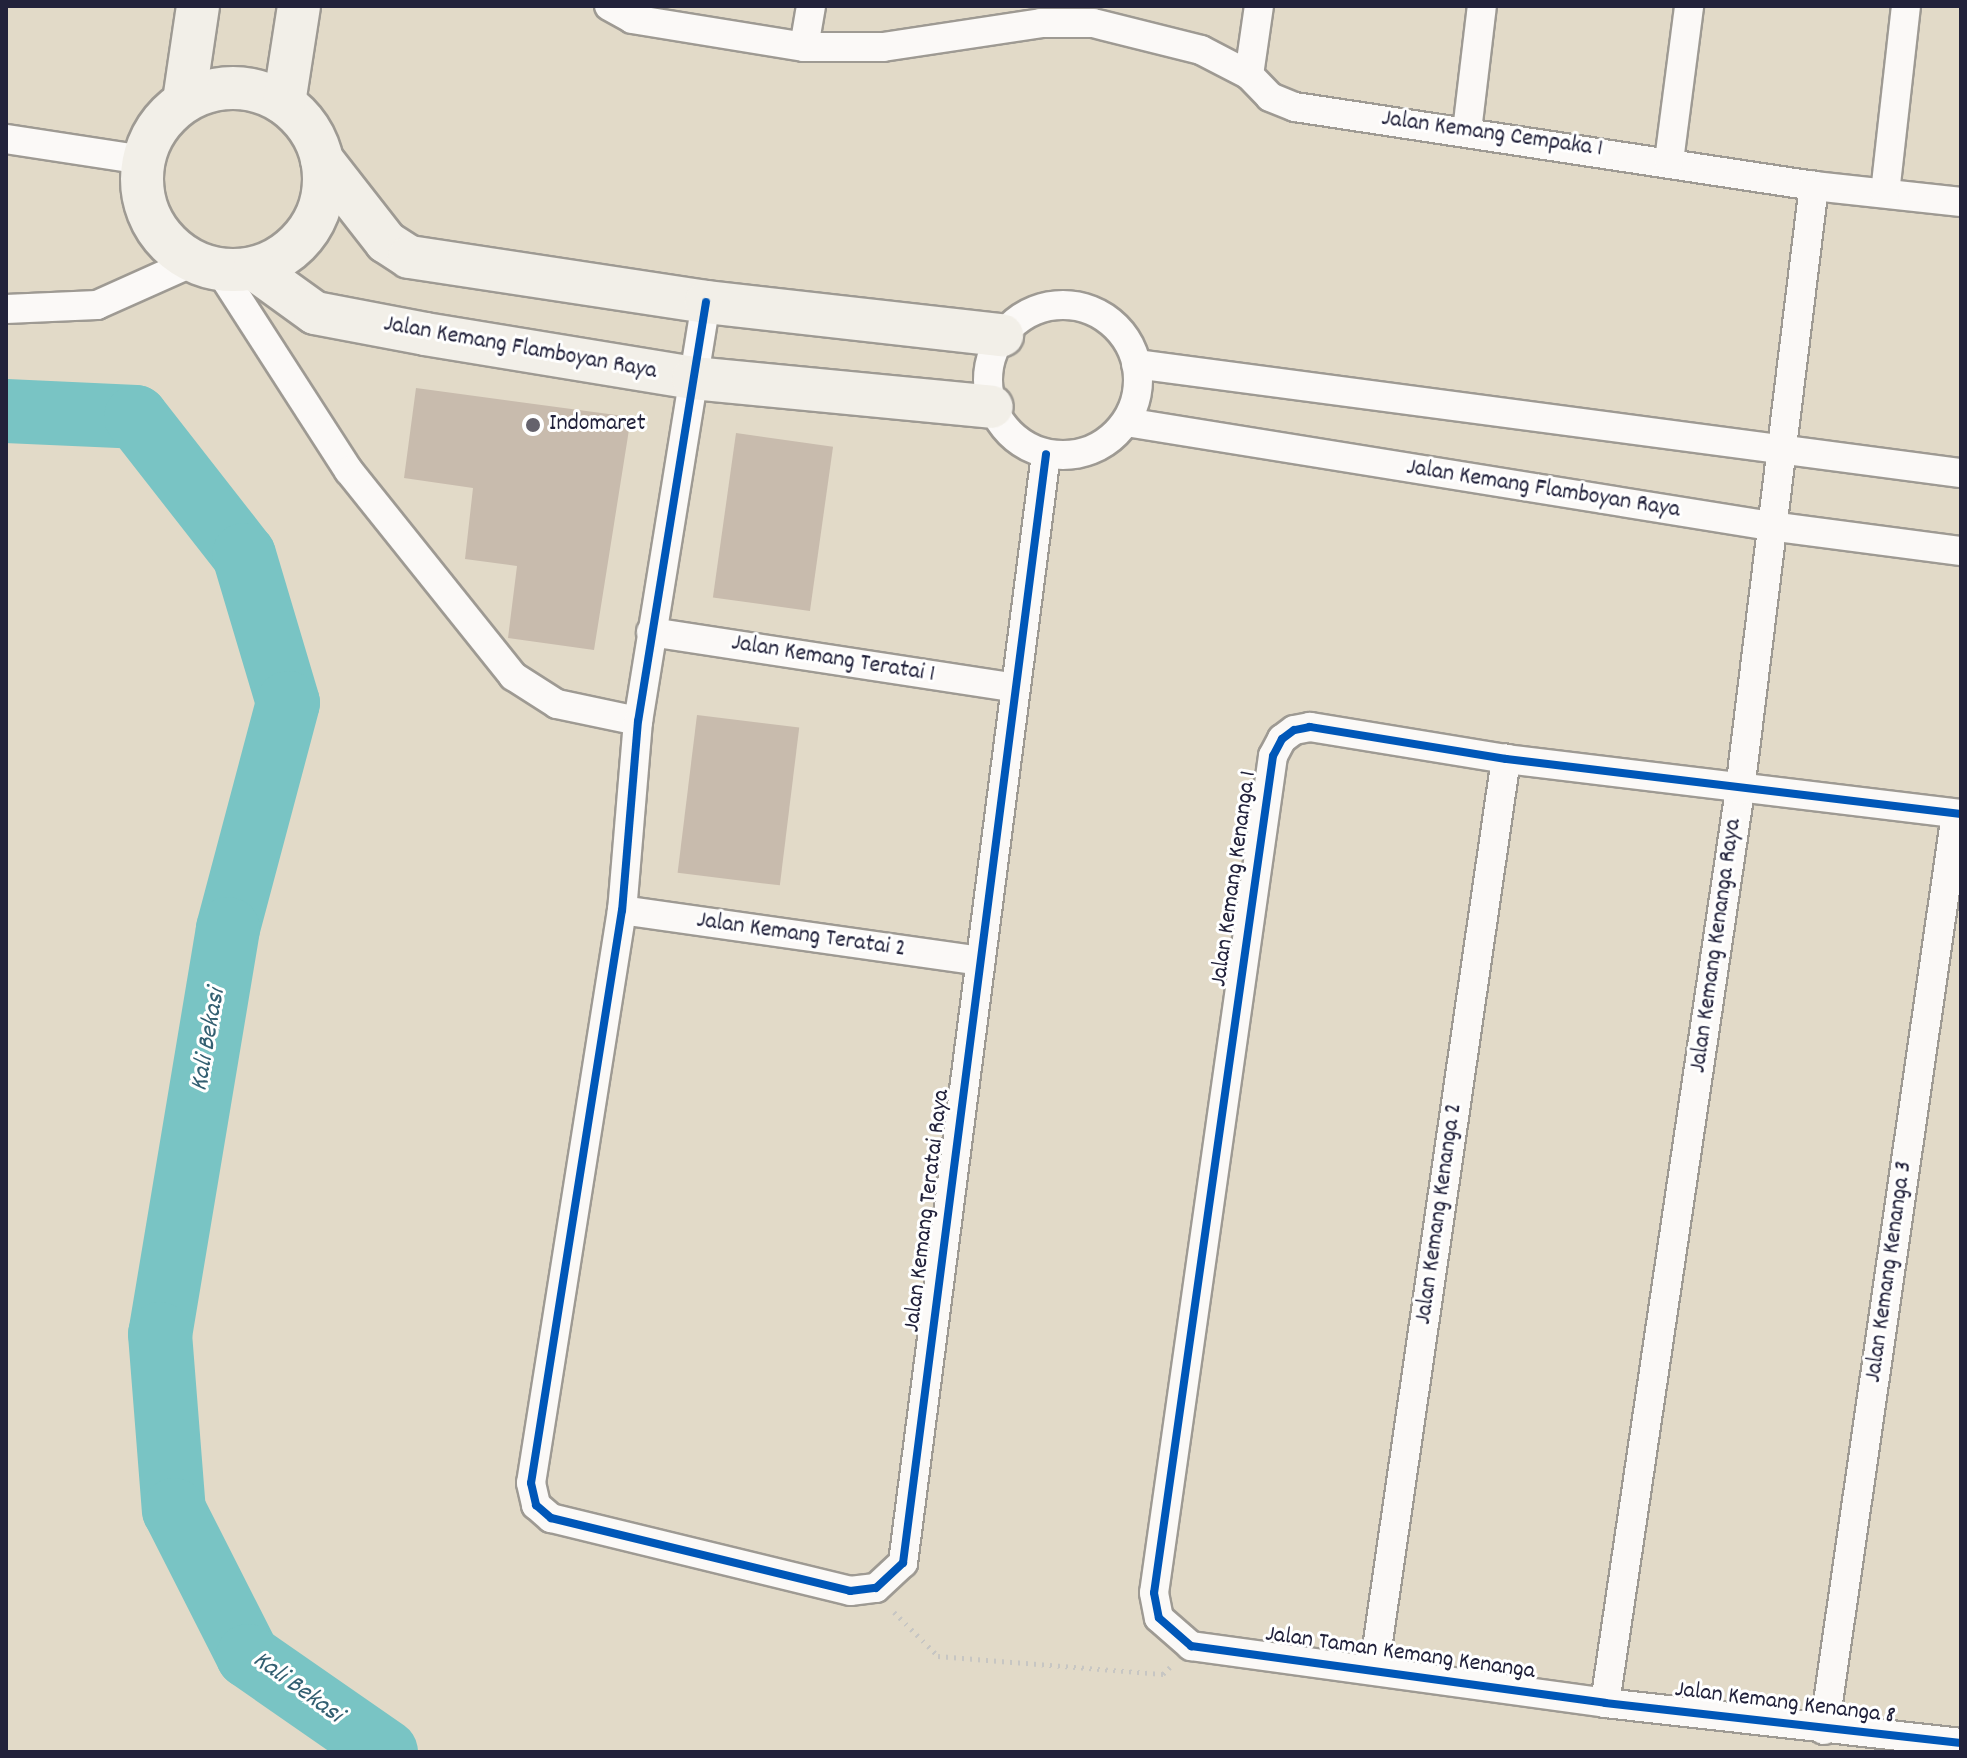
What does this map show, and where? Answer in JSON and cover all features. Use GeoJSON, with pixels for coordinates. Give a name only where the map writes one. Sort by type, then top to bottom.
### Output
{"type":"FeatureCollection","features":[{"type":"Feature","properties":{"kind":"street"},"geometry":{"type":"LineString","coordinates":[[184,101],[198,6]]}},
{"type":"Feature","properties":{"kind":"street"},"geometry":{"type":"LineString","coordinates":[[284,103],[299,6]]}},
{"type":"Feature","properties":{"kind":"street","name":"Jalan Kemang Cempaka 1"},"geometry":{"type":"LineString","coordinates":[[609,6],[632,19],[804,47],[883,47],[1042,14],[1144,34],[1201,50],[1249,75],[1270,97],[1295,107],[1669,161],[1814,186],[1961,202]]}},
{"type":"Feature","properties":{"kind":"street"},"geometry":{"type":"LineString","coordinates":[[804,47],[811,6]]}},
{"type":"Feature","properties":{"kind":"street"},"geometry":{"type":"LineString","coordinates":[[1249,75],[1259,6]]}},
{"type":"Feature","properties":{"kind":"street"},"geometry":{"type":"LineString","coordinates":[[1467,131],[1482,6]]}},
{"type":"Feature","properties":{"kind":"street"},"geometry":{"type":"LineString","coordinates":[[1669,161],[1689,6]]}},
{"type":"Feature","properties":{"kind":"street"},"geometry":{"type":"LineString","coordinates":[[1885,193],[1906,6]]}},
{"type":"Feature","properties":{"kind":"street"},"geometry":{"type":"LineString","coordinates":[[638,721],[557,704],[513,676],[349,471],[222,267],[167,244],[150,219],[141,190],[143,160],[157,126],[184,101],[217,88],[252,89],[284,103],[309,127],[322,160],[386,242],[409,257],[706,302],[1002,335]]}},
{"type":"Feature","properties":{"kind":"street"},"geometry":{"type":"LineString","coordinates":[[6,139],[143,160]]}},
{"type":"Feature","properties":{"kind":"street"},"geometry":{"type":"LineString","coordinates":[[6,309],[97,305],[222,267],[287,255],[311,228],[323,195],[322,160]]}},
{"type":"Feature","properties":{"kind":"street","name":"Jalan Kemang Kenanga Raya"},"geometry":{"type":"LineString","coordinates":[[1605,1703],[1740,790],[1814,186]]}},
{"type":"Feature","properties":{"kind":"street","name":"Jalan Kemang Flamboyan Raya"},"geometry":{"type":"LineString","coordinates":[[222,267],[315,313],[693,378],[992,407]]}},
{"type":"Feature","properties":{"kind":"street"},"geometry":{"type":"LineString","coordinates":[[706,302],[651,632],[638,721],[622,910],[531,1483],[536,1505],[551,1518],[850,1591],[876,1588]]}},
{"type":"Feature","properties":{"kind":"street"},"geometry":{"type":"LineString","coordinates":[[1049,305],[1078,305],[1105,317],[1126,337],[1136,364],[1138,384],[1126,422],[1090,451],[1046,454],[1004,429],[992,407],[987,382],[990,358],[1002,335],[1023,315],[1049,305]]}},
{"type":"Feature","properties":{"kind":"street"},"geometry":{"type":"LineString","coordinates":[[1136,364],[1961,473]]}},
{"type":"Feature","properties":{"kind":"street","name":"Jalan Kemang Flamboyan Raya"},"geometry":{"type":"LineString","coordinates":[[1126,422],[1770,526],[1961,551]]}},
{"type":"Feature","properties":{"kind":"street","name":"Jalan Kemang Teratai Raya"},"geometry":{"type":"LineString","coordinates":[[876,1588],[903,1563],[1046,454]]}},
{"type":"Feature","properties":{"kind":"street","name":"Jalan Kemang Teratai 1"},"geometry":{"type":"LineString","coordinates":[[651,632],[1015,688]]}},
{"type":"Feature","properties":{"kind":"street","name":"Jalan Kemang Kenanga 1"},"geometry":{"type":"LineString","coordinates":[[1191,1646],[1159,1618],[1154,1593],[1273,756],[1294,730],[1310,727],[1506,759],[1740,790],[1958,814]]}},
{"type":"Feature","properties":{"kind":"street","name":"Jalan Kemang Kenanga 2"},"geometry":{"type":"LineString","coordinates":[[1374,1669],[1506,759]]}},
{"type":"Feature","properties":{"kind":"street","name":"Jalan Kemang Kenanga 3"},"geometry":{"type":"LineString","coordinates":[[1824,1730],[1958,814]]}},
{"type":"Feature","properties":{"kind":"street","name":"Jalan Kemang Teratai 2"},"geometry":{"type":"LineString","coordinates":[[622,910],[980,961]]}},
{"type":"Feature","properties":{"kind":"street","name":"Jalan Taman Kemang Kenanga"},"geometry":{"type":"LineString","coordinates":[[1191,1646],[1605,1703]]}},
{"type":"Feature","properties":{"kind":"street","name":"Jalan Kemang Kenanga 8"},"geometry":{"type":"LineString","coordinates":[[1605,1703],[1961,1743]]}},
{"type":"Feature","properties":{"kind":"path"},"geometry":{"type":"LineString","coordinates":[[876,1588],[899,1619],[938,1656],[1163,1674],[1191,1646]]}},
{"type":"Feature","properties":{"kind":"building"},"geometry":{"type":"Polygon","coordinates":[[[416,388],[631,417],[594,650],[508,638],[517,566],[465,559],[473,488],[404,478],[416,388]]]}},
{"type":"Feature","properties":{"kind":"building"},"geometry":{"type":"Polygon","coordinates":[[[736,433],[833,447],[810,611],[713,597],[736,433]]]}},
{"type":"Feature","properties":{"kind":"building"},"geometry":{"type":"Polygon","coordinates":[[[697,715],[799,728],[780,885],[678,873],[697,715]]]}},
{"type":"Feature","properties":{"kind":"waterway","name":"Kali Bekasi"},"geometry":{"type":"LineString","coordinates":[[6,411],[136,417],[244,555],[288,703],[228,929],[160,1334],[174,1510],[248,1656],[386,1752]]}},
{"type":"Feature","properties":{"kind":"cycle path"},"geometry":{"type":"LineString","coordinates":[[706,302],[638,721],[622,910],[531,1483],[536,1505],[551,1518],[850,1591],[876,1588],[903,1563],[1046,454]]}},
{"type":"Feature","properties":{"kind":"cycle path"},"geometry":{"type":"LineString","coordinates":[[1961,814],[1506,759],[1310,727],[1294,730],[1282,739],[1273,756],[1154,1593],[1159,1618],[1191,1646],[1605,1703],[1961,1743]]}},
{"type":"Feature","properties":{"kind":"place","name":"Indomaret"},"geometry":{"type":"Point","coordinates":[533,425]}}]}
